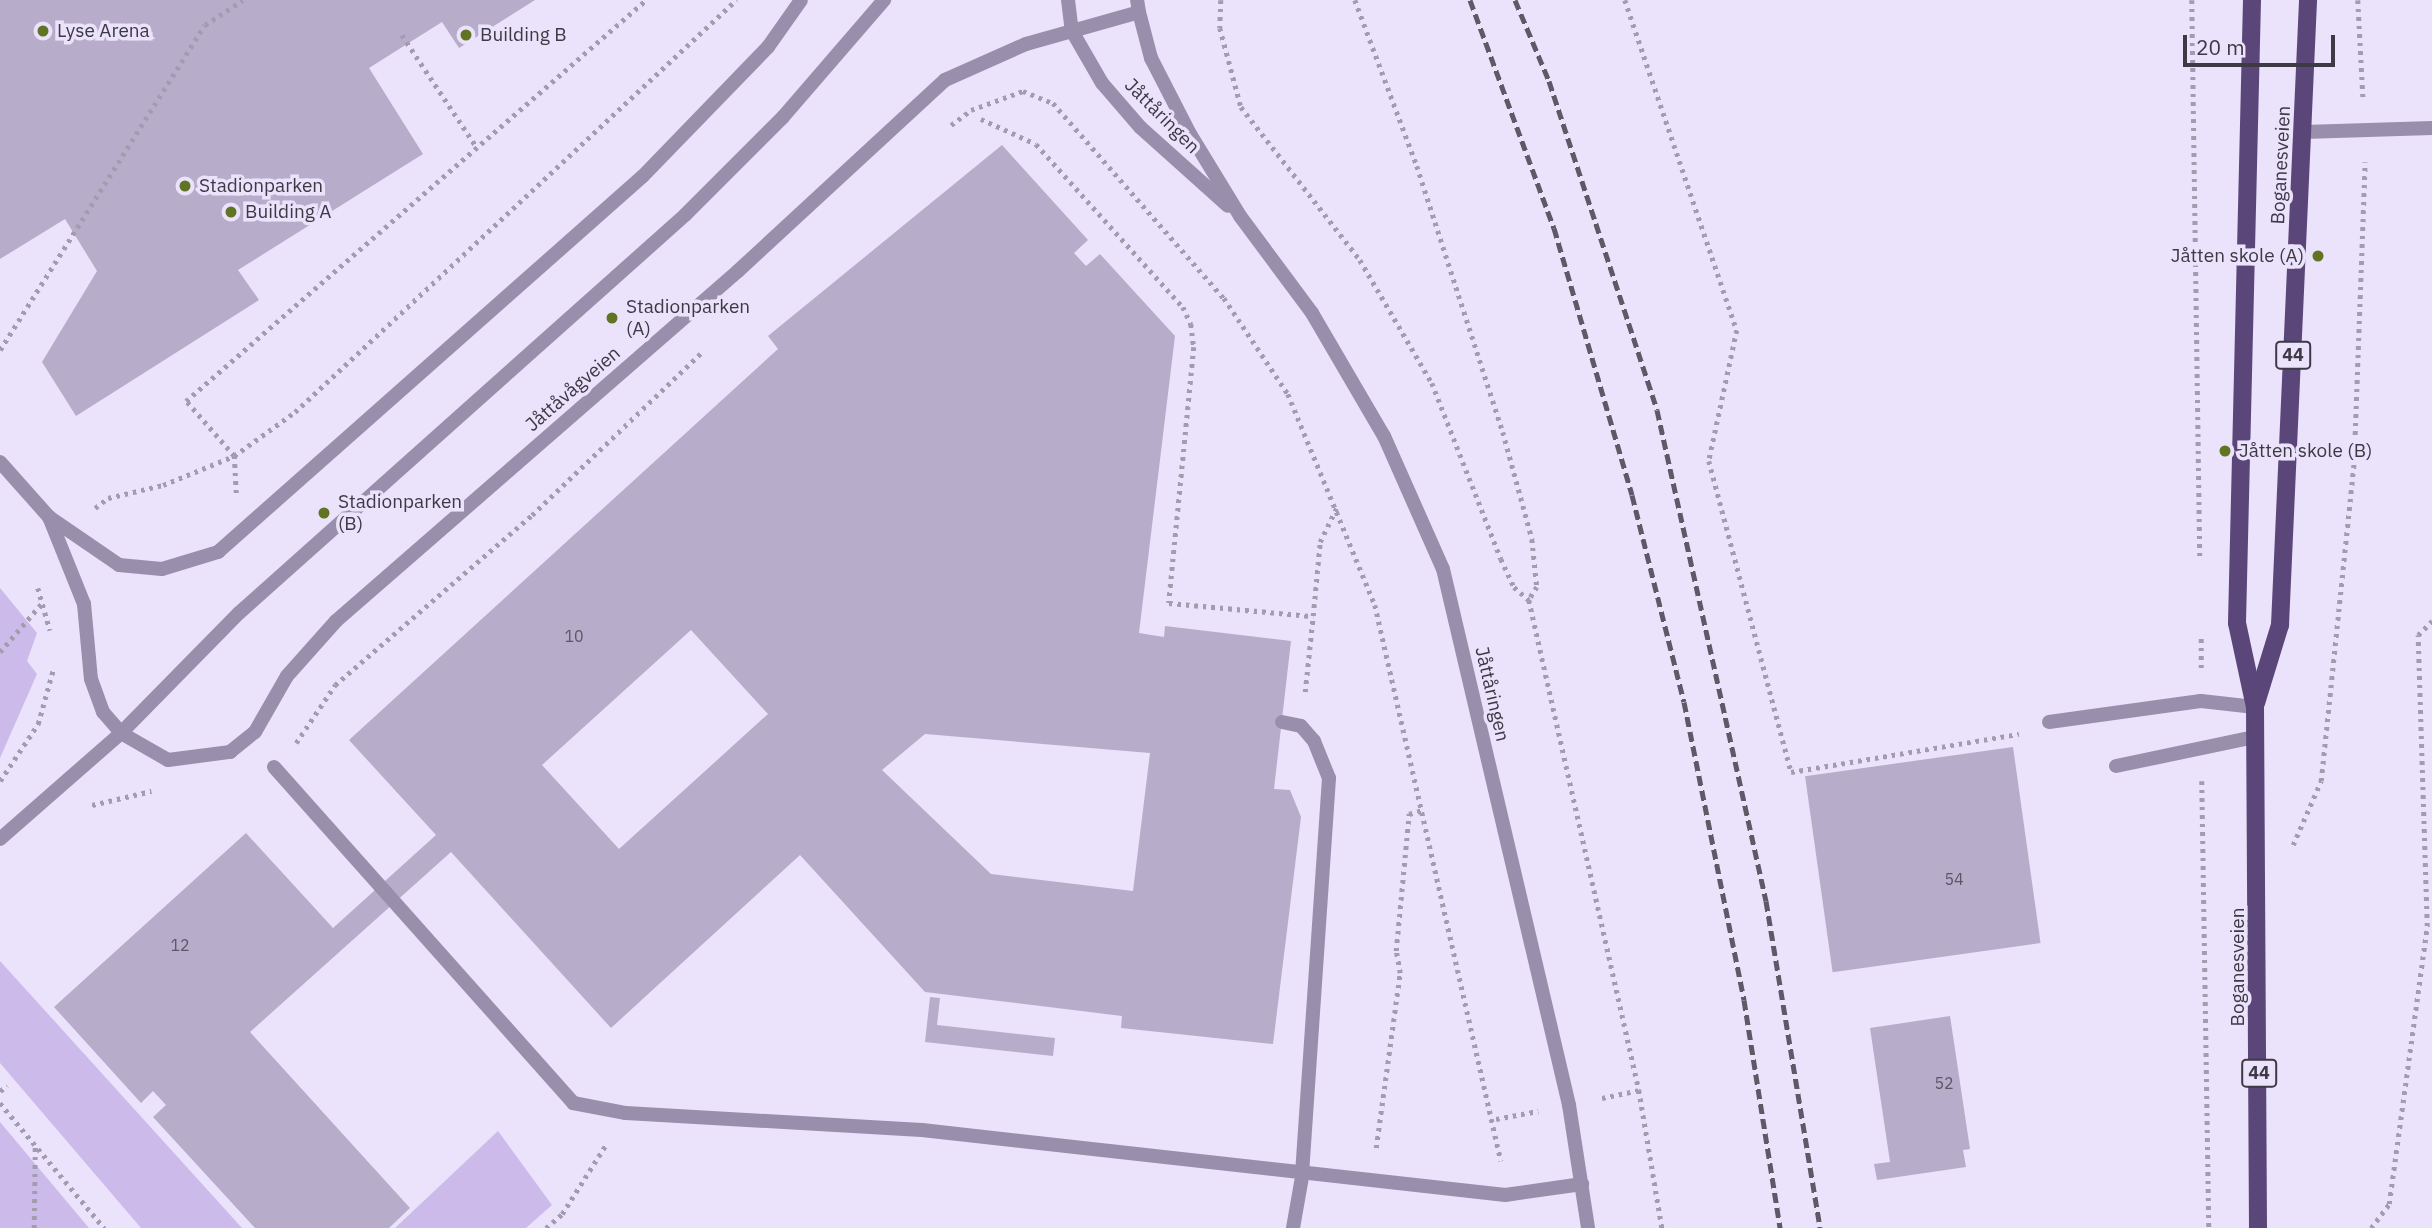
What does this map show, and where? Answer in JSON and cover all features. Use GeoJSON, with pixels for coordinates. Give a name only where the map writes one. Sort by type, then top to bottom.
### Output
{"type":"FeatureCollection","features":[{"type":"Feature","properties":{"kind":"main road","name":"Boganesveien"},"geometry":{"type":"LineString","coordinates":[[2252,0],[2237,623],[2255,707],[2258,1228]]}},
{"type":"Feature","properties":{"kind":"main road","name":"Boganesveien"},"geometry":{"type":"LineString","coordinates":[[2255,707],[2280,625],[2308,0]]}},
{"type":"Feature","properties":{"kind":"street"},"geometry":{"type":"LineString","coordinates":[[0,462],[49,517],[119,565],[190,566],[218,552],[643,176],[768,47],[801,0]]}},
{"type":"Feature","properties":{"kind":"street"},"geometry":{"type":"LineString","coordinates":[[0,839],[121,733],[239,612],[685,215],[783,117],[884,0]]}},
{"type":"Feature","properties":{"kind":"street"},"geometry":{"type":"LineString","coordinates":[[1068,0],[1072,31]]}},
{"type":"Feature","properties":{"kind":"street","name":"Jåttåvågveien"},"geometry":{"type":"LineString","coordinates":[[49,517],[84,604],[95,690],[103,712],[121,733],[169,760],[202,761],[230,752],[255,732],[287,676],[336,621],[738,271],[945,80],[1138,6]]}},
{"type":"Feature","properties":{"kind":"street","name":"Jåttåringen"},"geometry":{"type":"LineString","coordinates":[[1138,6],[1151,58],[1240,216],[1312,313],[1384,436],[1443,569],[1582,1184],[1588,1228]]}},
{"type":"Feature","properties":{"kind":"street","name":"Jåttåringen"},"geometry":{"type":"LineString","coordinates":[[1072,31],[1102,83],[1140,127],[1240,216]]}},
{"type":"Feature","properties":{"kind":"street"},"geometry":{"type":"LineString","coordinates":[[2304,132],[2432,128]]}},
{"type":"Feature","properties":{"kind":"street"},"geometry":{"type":"LineString","coordinates":[[2049,722],[2201,701],[2255,707]]}},
{"type":"Feature","properties":{"kind":"street"},"geometry":{"type":"LineString","coordinates":[[1282,722],[1307,734],[1329,778],[1302,1177],[1293,1228]]}},
{"type":"Feature","properties":{"kind":"street"},"geometry":{"type":"LineString","coordinates":[[2116,766],[2255,737]]}},
{"type":"Feature","properties":{"kind":"street"},"geometry":{"type":"LineString","coordinates":[[274,766],[573,1103],[626,1113],[922,1130],[1302,1177],[1505,1195],[1582,1184]]}},
{"type":"Feature","properties":{"kind":"path"},"geometry":{"type":"LineString","coordinates":[[0,350],[205,25],[243,0]]}},
{"type":"Feature","properties":{"kind":"path"},"geometry":{"type":"LineString","coordinates":[[236,503],[234,456],[186,401],[646,0]]}},
{"type":"Feature","properties":{"kind":"path"},"geometry":{"type":"LineString","coordinates":[[90,512],[108,498],[163,485],[234,456],[295,412],[736,0]]}},
{"type":"Feature","properties":{"kind":"path"},"geometry":{"type":"LineString","coordinates":[[1222,0],[1220,28],[1241,107],[1360,260],[1432,383],[1501,559],[1529,600],[1639,1090],[1662,1228]]}},
{"type":"Feature","properties":{"kind":"path"},"geometry":{"type":"LineString","coordinates":[[1355,0],[1417,166],[1503,432],[1532,538],[1537,587],[1529,600]]}},
{"type":"Feature","properties":{"kind":"path"},"geometry":{"type":"LineString","coordinates":[[1625,0],[1737,330],[1709,461],[1791,772],[2017,734],[2049,722]]}},
{"type":"Feature","properties":{"kind":"path"},"geometry":{"type":"LineString","coordinates":[[2192,0],[2200,571]]}},
{"type":"Feature","properties":{"kind":"path"},"geometry":{"type":"LineString","coordinates":[[2358,0],[2361,72]]}},
{"type":"Feature","properties":{"kind":"path"},"geometry":{"type":"LineString","coordinates":[[402,36],[476,146]]}},
{"type":"Feature","properties":{"kind":"path"},"geometry":{"type":"LineString","coordinates":[[943,131],[971,110],[1023,91],[1053,103],[1224,298],[1288,394],[1338,505],[1375,605],[1496,1119],[1505,1195]]}},
{"type":"Feature","properties":{"kind":"path"},"geometry":{"type":"LineString","coordinates":[[981,118],[1036,144],[1183,307],[1191,324],[1194,347],[1169,603],[1313,616]]}},
{"type":"Feature","properties":{"kind":"path"},"geometry":{"type":"LineString","coordinates":[[2300,830],[2321,781],[2354,460],[2365,204]]}},
{"type":"Feature","properties":{"kind":"path"},"geometry":{"type":"LineString","coordinates":[[274,766],[335,685],[532,515],[715,339]]}},
{"type":"Feature","properties":{"kind":"path"},"geometry":{"type":"LineString","coordinates":[[1305,690],[1320,542],[1338,505]]}},
{"type":"Feature","properties":{"kind":"path"},"geometry":{"type":"LineString","coordinates":[[36,581],[52,637]]}},
{"type":"Feature","properties":{"kind":"path"},"geometry":{"type":"LineString","coordinates":[[0,652],[42,604]]}},
{"type":"Feature","properties":{"kind":"path"},"geometry":{"type":"LineString","coordinates":[[2371,1228],[2389,1204],[2427,926],[2418,635],[2432,621]]}},
{"type":"Feature","properties":{"kind":"path"},"geometry":{"type":"LineString","coordinates":[[2201,625],[2201,646]]}},
{"type":"Feature","properties":{"kind":"path"},"geometry":{"type":"LineString","coordinates":[[0,781],[38,724],[54,662]]}},
{"type":"Feature","properties":{"kind":"path"},"geometry":{"type":"LineString","coordinates":[[2202,766],[2209,1228]]}},
{"type":"Feature","properties":{"kind":"path"},"geometry":{"type":"LineString","coordinates":[[84,808],[130,792],[166,790]]}},
{"type":"Feature","properties":{"kind":"path"},"geometry":{"type":"LineString","coordinates":[[1376,1156],[1400,972],[1396,951],[1409,814],[1423,810]]}},
{"type":"Feature","properties":{"kind":"path"},"geometry":{"type":"LineString","coordinates":[[0,1091],[7,1086]]}},
{"type":"Feature","properties":{"kind":"path"},"geometry":{"type":"LineString","coordinates":[[1598,1099],[1639,1090]]}},
{"type":"Feature","properties":{"kind":"path"},"geometry":{"type":"LineString","coordinates":[[0,1103],[104,1228]]}},
{"type":"Feature","properties":{"kind":"path"},"geometry":{"type":"LineString","coordinates":[[1496,1119],[1542,1110]]}},
{"type":"Feature","properties":{"kind":"path"},"geometry":{"type":"LineString","coordinates":[[546,1228],[562,1213],[626,1113]]}},
{"type":"Feature","properties":{"kind":"path"},"geometry":{"type":"LineString","coordinates":[[34,1228],[35,1145]]}},
{"type":"Feature","properties":{"kind":"shaded area"},"geometry":{"type":"Polygon","coordinates":[[[0,588],[37,633],[27,661],[37,674],[0,758],[0,588]]]}},
{"type":"Feature","properties":{"kind":"shaded area"},"geometry":{"type":"Polygon","coordinates":[[[0,961],[242,1228],[141,1228],[0,1063],[0,961]]]}},
{"type":"Feature","properties":{"kind":"shaded area"},"geometry":{"type":"Polygon","coordinates":[[[0,1122],[89,1228],[0,1228],[0,1122]]]}},
{"type":"Feature","properties":{"kind":"shaded area"},"geometry":{"type":"Polygon","coordinates":[[[498,1131],[552,1205],[526,1228],[395,1228],[498,1131]]]}},
{"type":"Feature","properties":{"kind":"building","name":"Stadionparken"},"geometry":{"type":"Polygon","coordinates":[[[0,0],[535,0],[459,48],[442,22],[369,68],[423,154],[238,270],[259,300],[76,416],[42,362],[97,271],[65,219],[0,259],[0,0]]]}},
{"type":"Feature","properties":{"kind":"building"},"geometry":{"type":"Polygon","coordinates":[[[1002,145],[1088,240],[1074,253],[1086,266],[1100,254],[1175,336],[1139,633],[1164,637],[1165,626],[1291,641],[1274,789],[1290,790],[1301,817],[1273,1044],[1121,1028],[1122,1016],[925,992],[800,855],[611,1028],[451,852],[250,1032],[410,1208],[389,1228],[255,1228],[153,1117],[166,1105],[153,1091],[141,1103],[54,1007],[246,833],[333,928],[436,835],[349,740],[778,349],[768,336],[1002,145]],[[691,630],[542,765],[619,849],[768,714],[691,630]],[[925,734],[882,770],[991,874],[1133,891],[1150,753],[925,734]]]}},
{"type":"Feature","properties":{"kind":"building"},"geometry":{"type":"Polygon","coordinates":[[[2013,747],[2041,943],[1833,972],[1805,776],[2013,747]]]}},
{"type":"Feature","properties":{"kind":"building"},"geometry":{"type":"Polygon","coordinates":[[[930,997],[940,998],[937,1025],[1055,1038],[1053,1056],[925,1042],[930,997]]]}},
{"type":"Feature","properties":{"kind":"building"},"geometry":{"type":"Polygon","coordinates":[[[1950,1016],[1970,1149],[1963,1150],[1966,1167],[1877,1180],[1874,1164],[1890,1162],[1870,1028],[1950,1016]]]}},
{"type":"Feature","properties":{"kind":"railway"},"geometry":{"type":"LineString","coordinates":[[1470,0],[1554,228],[1632,495],[1684,702],[1744,1000],[1780,1228]]}},
{"type":"Feature","properties":{"kind":"railway"},"geometry":{"type":"LineString","coordinates":[[1515,0],[1549,81],[1657,410],[1766,901],[1820,1228]]}},
{"type":"Feature","properties":{"kind":"place","name":"Lyse Arena"},"geometry":{"type":"Point","coordinates":[43,31]}},
{"type":"Feature","properties":{"kind":"place","name":"Building B"},"geometry":{"type":"Point","coordinates":[466,35]}},
{"type":"Feature","properties":{"kind":"place","name":"Stadionparken"},"geometry":{"type":"Point","coordinates":[185,186]}},
{"type":"Feature","properties":{"kind":"place","name":"Building A"},"geometry":{"type":"Point","coordinates":[231,212]}},
{"type":"Feature","properties":{"kind":"place","name":"Jåtten skole (A)"},"geometry":{"type":"Point","coordinates":[2318,256]}},
{"type":"Feature","properties":{"kind":"place","name":"Stadionparken (A)"},"geometry":{"type":"Point","coordinates":[612,318]}},
{"type":"Feature","properties":{"kind":"place","name":"Jåtten skole (B)"},"geometry":{"type":"Point","coordinates":[2225,451]}},
{"type":"Feature","properties":{"kind":"place","name":"Stadionparken (B)"},"geometry":{"type":"Point","coordinates":[324,513]}}]}
